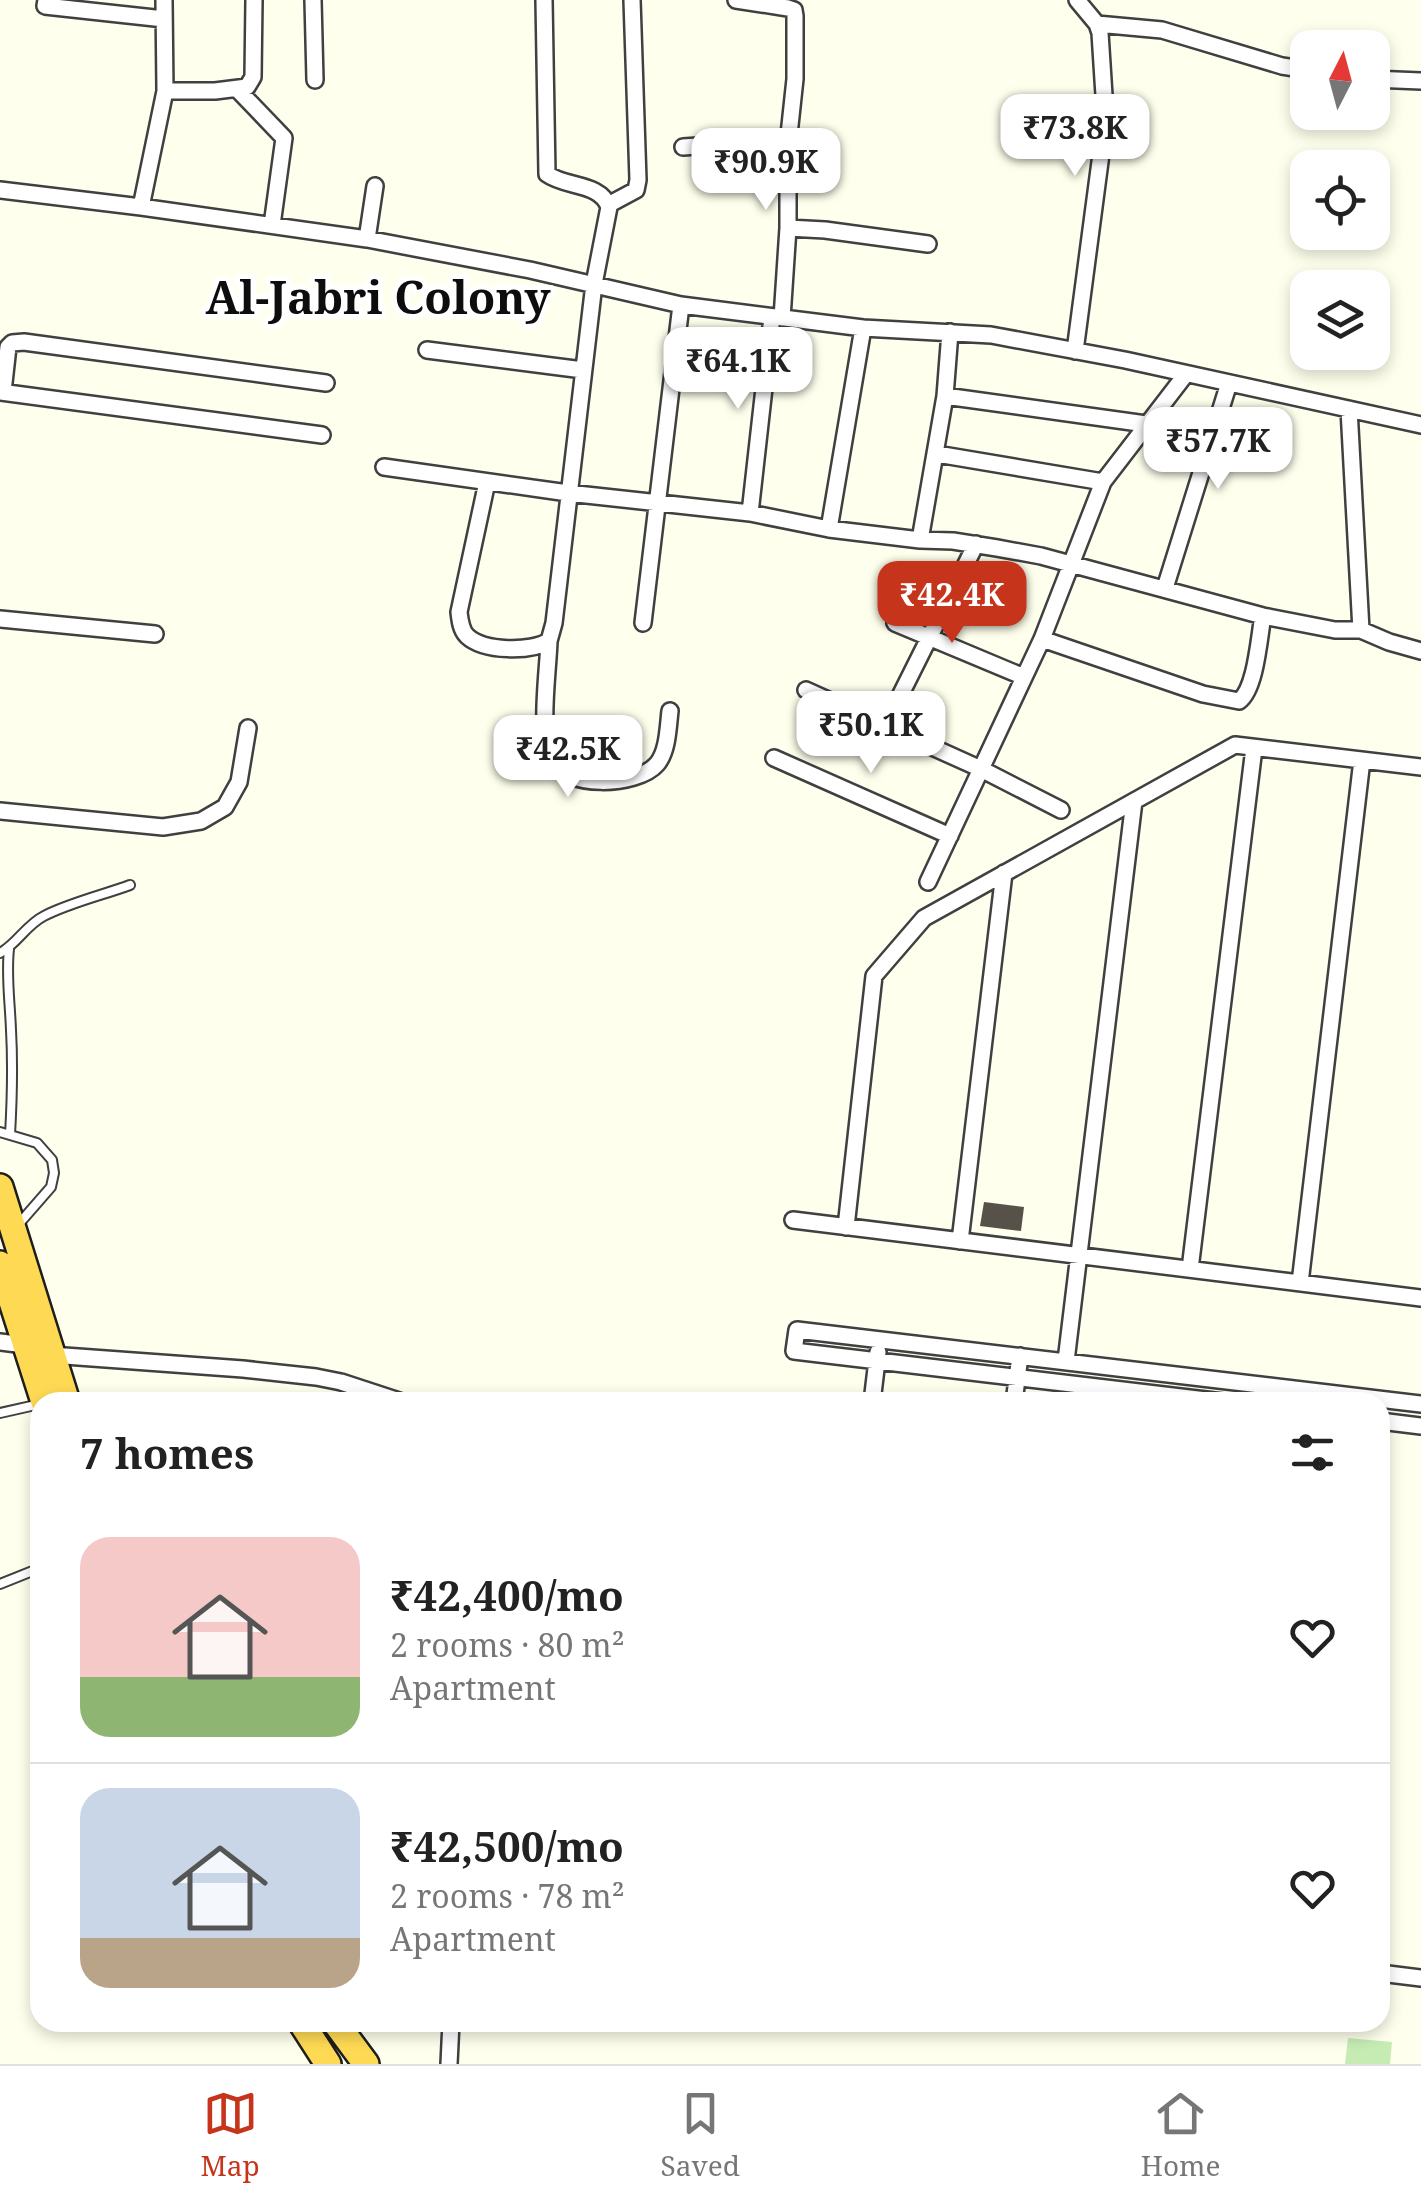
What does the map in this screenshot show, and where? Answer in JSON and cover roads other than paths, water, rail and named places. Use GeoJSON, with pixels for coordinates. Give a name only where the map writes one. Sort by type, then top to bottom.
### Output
{"type":"FeatureCollection","features":[{"type":"Feature","properties":{"kind":"highway"},"geometry":{"type":"LineString","coordinates":[[0,1186],[64,1392]]}},
{"type":"Feature","properties":{"kind":"highway"},"geometry":{"type":"LineString","coordinates":[[0,1264],[12,1343],[36,1392]]}},
{"type":"Feature","properties":{"kind":"highway"},"geometry":{"type":"LineString","coordinates":[[307,2032],[328,2064]]}},
{"type":"Feature","properties":{"kind":"highway"},"geometry":{"type":"LineString","coordinates":[[342,2032],[366,2064]]}},
{"type":"Feature","properties":{"kind":"street"},"geometry":{"type":"LineString","coordinates":[[46,0],[46,6],[164,20]]}},
{"type":"Feature","properties":{"kind":"street"},"geometry":{"type":"LineString","coordinates":[[141,207],[165,90],[164,0]]}},
{"type":"Feature","properties":{"kind":"street"},"geometry":{"type":"LineString","coordinates":[[165,90],[247,87],[253,77],[254,0]]}},
{"type":"Feature","properties":{"kind":"street"},"geometry":{"type":"LineString","coordinates":[[313,0],[315,80]]}},
{"type":"Feature","properties":{"kind":"street"},"geometry":{"type":"LineString","coordinates":[[544,0],[547,174],[558,182],[599,193],[608,205],[594,284],[549,641],[546,728],[551,760],[562,774],[583,781],[619,780],[643,774],[657,764],[666,744],[670,711]]}},
{"type":"Feature","properties":{"kind":"street"},"geometry":{"type":"LineString","coordinates":[[608,205],[636,190],[638,180],[632,0]]}},
{"type":"Feature","properties":{"kind":"street"},"geometry":{"type":"LineString","coordinates":[[736,0],[794,10],[788,228],[750,513]]}},
{"type":"Feature","properties":{"kind":"street"},"geometry":{"type":"LineString","coordinates":[[1075,351],[1105,111],[1100,33],[1076,0]]}},
{"type":"Feature","properties":{"kind":"street"},"geometry":{"type":"LineString","coordinates":[[1097,24],[1162,30],[1290,67]]}},
{"type":"Feature","properties":{"kind":"street"},"geometry":{"type":"LineString","coordinates":[[1390,79],[1421,80]]}},
{"type":"Feature","properties":{"kind":"street"},"geometry":{"type":"LineString","coordinates":[[238,90],[284,138],[272,225]]}},
{"type":"Feature","properties":{"kind":"street"},"geometry":{"type":"LineString","coordinates":[[683,147],[788,144]]}},
{"type":"Feature","properties":{"kind":"street"},"geometry":{"type":"LineString","coordinates":[[367,239],[375,186]]}},
{"type":"Feature","properties":{"kind":"street"},"geometry":{"type":"LineString","coordinates":[[0,190],[367,239],[681,304],[863,328],[991,335],[1421,425]]}},
{"type":"Feature","properties":{"kind":"street"},"geometry":{"type":"LineString","coordinates":[[788,228],[928,244]]}},
{"type":"Feature","properties":{"kind":"street"},"geometry":{"type":"LineString","coordinates":[[643,622],[681,304]]}},
{"type":"Feature","properties":{"kind":"street"},"geometry":{"type":"LineString","coordinates":[[830,529],[863,328]]}},
{"type":"Feature","properties":{"kind":"street"},"geometry":{"type":"LineString","coordinates":[[920,540],[937,454],[950,332]]}},
{"type":"Feature","properties":{"kind":"street"},"geometry":{"type":"LineString","coordinates":[[322,435],[2,392],[8,347],[24,342],[326,382]]}},
{"type":"Feature","properties":{"kind":"street"},"geometry":{"type":"LineString","coordinates":[[427,350],[583,370]]}},
{"type":"Feature","properties":{"kind":"street"},"geometry":{"type":"LineString","coordinates":[[928,882],[1042,639],[1104,482],[1186,374]]}},
{"type":"Feature","properties":{"kind":"street"},"geometry":{"type":"LineString","coordinates":[[1165,588],[1228,383]]}},
{"type":"Feature","properties":{"kind":"street"},"geometry":{"type":"LineString","coordinates":[[945,396],[1146,424]]}},
{"type":"Feature","properties":{"kind":"street"},"geometry":{"type":"LineString","coordinates":[[1349,409],[1361,630]]}},
{"type":"Feature","properties":{"kind":"street"},"geometry":{"type":"LineString","coordinates":[[937,454],[1104,482]]}},
{"type":"Feature","properties":{"kind":"street"},"geometry":{"type":"LineString","coordinates":[[384,467],[750,513],[830,529],[976,544],[1072,564],[1263,616],[1335,630],[1361,630],[1421,651]]}},
{"type":"Feature","properties":{"kind":"street"},"geometry":{"type":"LineString","coordinates":[[486,482],[459,612],[462,628],[476,641],[499,648],[525,649],[549,641]]}},
{"type":"Feature","properties":{"kind":"street"},"geometry":{"type":"LineString","coordinates":[[885,726],[976,544]]}},
{"type":"Feature","properties":{"kind":"street"},"geometry":{"type":"LineString","coordinates":[[1042,639],[1203,694],[1239,701],[1247,695],[1263,616]]}},
{"type":"Feature","properties":{"kind":"street"},"geometry":{"type":"LineString","coordinates":[[0,619],[155,634]]}},
{"type":"Feature","properties":{"kind":"street"},"geometry":{"type":"LineString","coordinates":[[895,623],[1024,678]]}},
{"type":"Feature","properties":{"kind":"street"},"geometry":{"type":"LineString","coordinates":[[806,690],[1061,810]]}},
{"type":"Feature","properties":{"kind":"street"},"geometry":{"type":"LineString","coordinates":[[0,810],[163,827],[201,821],[225,807],[239,782],[248,728]]}},
{"type":"Feature","properties":{"kind":"street"},"geometry":{"type":"LineString","coordinates":[[846,1227],[874,976],[924,918],[1235,745],[1421,767]]}},
{"type":"Feature","properties":{"kind":"street"},"geometry":{"type":"LineString","coordinates":[[1190,1269],[1254,748]]}},
{"type":"Feature","properties":{"kind":"street"},"geometry":{"type":"LineString","coordinates":[[774,758],[950,836]]}},
{"type":"Feature","properties":{"kind":"street"},"geometry":{"type":"LineString","coordinates":[[1300,1282],[1362,760]]}},
{"type":"Feature","properties":{"kind":"street"},"geometry":{"type":"LineString","coordinates":[[1066,1362],[1134,801]]}},
{"type":"Feature","properties":{"kind":"street"},"geometry":{"type":"LineString","coordinates":[[960,1241],[1004,873]]}},
{"type":"Feature","properties":{"kind":"street"},"geometry":{"type":"LineString","coordinates":[[793,1220],[1421,1298]]}},
{"type":"Feature","properties":{"kind":"street"},"geometry":{"type":"LineString","coordinates":[[1111,1392],[794,1351],[797,1330],[1162,1373],[1278,1392]]}},
{"type":"Feature","properties":{"kind":"street"},"geometry":{"type":"LineString","coordinates":[[873,1392],[880,1339]]}},
{"type":"Feature","properties":{"kind":"street"},"geometry":{"type":"LineString","coordinates":[[51,1354],[316,1377],[372,1392]]}},
{"type":"Feature","properties":{"kind":"street"},"geometry":{"type":"LineString","coordinates":[[1015,1392],[1020,1356]]}},
{"type":"Feature","properties":{"kind":"street"},"geometry":{"type":"LineString","coordinates":[[1159,1392],[1162,1373]]}},
{"type":"Feature","properties":{"kind":"street"},"geometry":{"type":"LineString","coordinates":[[1390,1402],[1421,1404]]}},
{"type":"Feature","properties":{"kind":"street"},"geometry":{"type":"LineString","coordinates":[[1390,1422],[1421,1426]]}},
{"type":"Feature","properties":{"kind":"street"},"geometry":{"type":"LineString","coordinates":[[1390,1974],[1421,1978]]}},
{"type":"Feature","properties":{"kind":"street"},"geometry":{"type":"LineString","coordinates":[[449,2064],[450,2032]]}},
{"type":"Feature","properties":{"kind":"lane"},"geometry":{"type":"LineString","coordinates":[[10,1135],[11,1026],[4,951],[43,916],[130,885]]}},
{"type":"Feature","properties":{"kind":"lane"},"geometry":{"type":"LineString","coordinates":[[0,1132],[37,1143],[52,1160],[54,1173],[44,1198],[13,1231]]}},
{"type":"Feature","properties":{"kind":"lane"},"geometry":{"type":"LineString","coordinates":[[0,1412],[30,1406]]}},
{"type":"Feature","properties":{"kind":"lane"},"geometry":{"type":"LineString","coordinates":[[0,1584],[30,1572]]}},
{"type":"Feature","properties":{"kind":"district","name":"Al-Jabri Colony"},"geometry":{"type":"Point","coordinates":[378,298]}}]}
